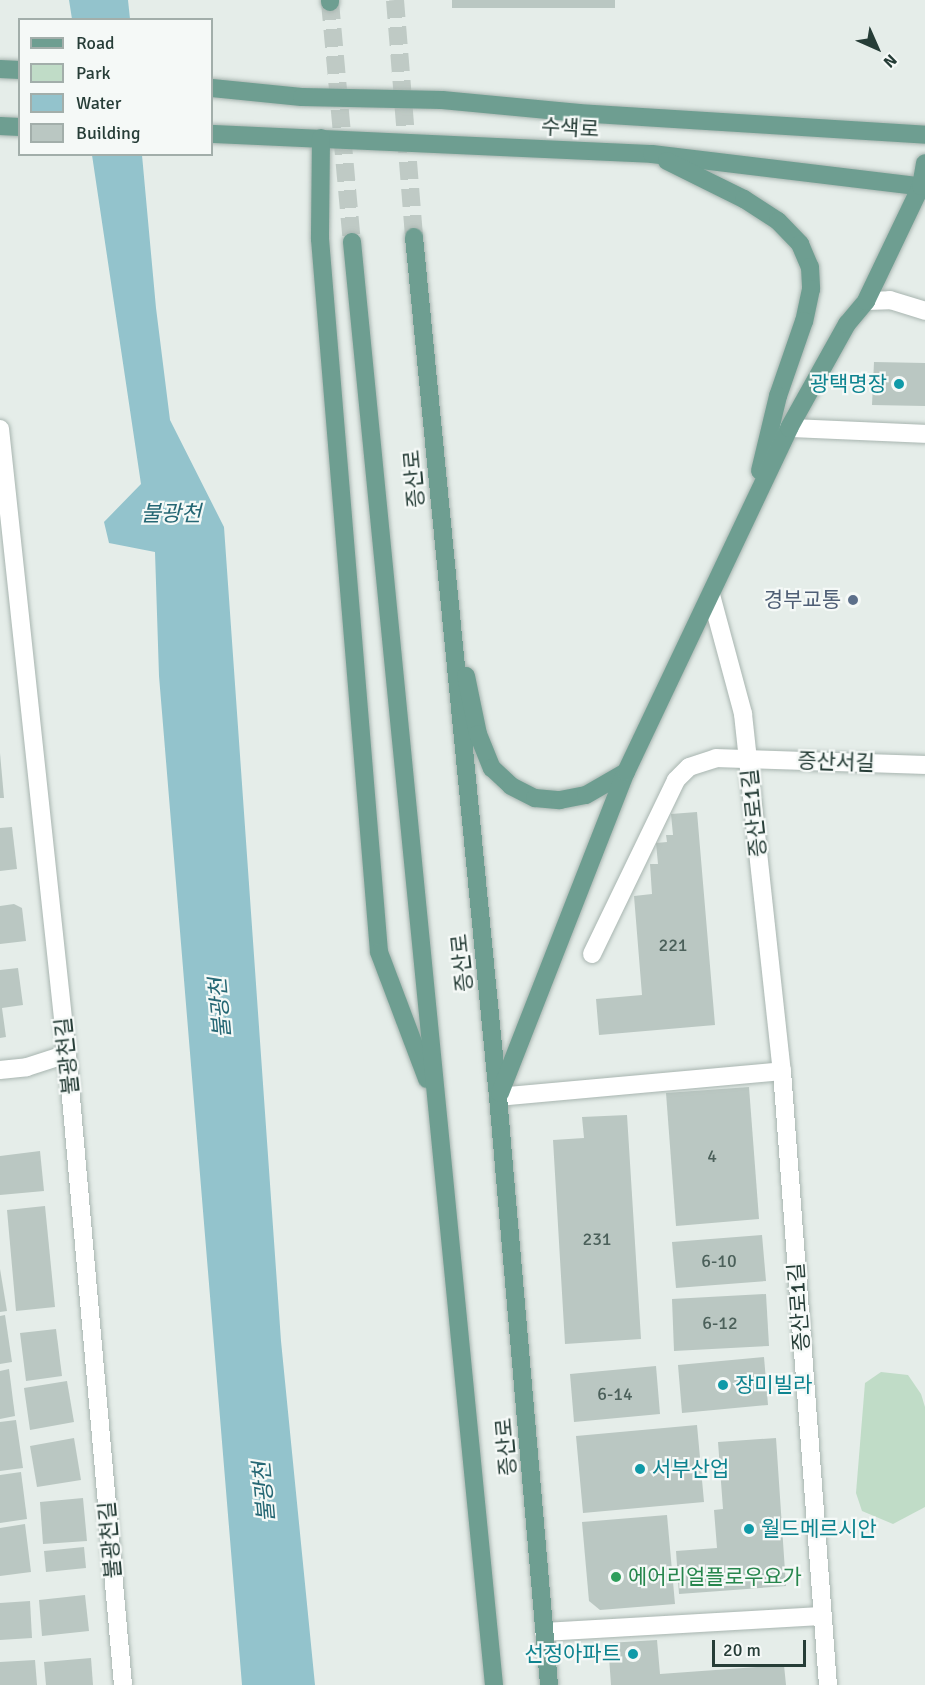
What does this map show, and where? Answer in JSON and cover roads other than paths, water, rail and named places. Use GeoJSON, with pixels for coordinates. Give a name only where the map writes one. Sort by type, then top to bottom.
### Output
{"type":"FeatureCollection","features":[{"type":"Feature","properties":{"kind":"main road"},"geometry":{"type":"LineString","coordinates":[[0,69],[18,70]]}},
{"type":"Feature","properties":{"kind":"main road","name":"수색로"},"geometry":{"type":"LineString","coordinates":[[213,88],[302,97],[442,100],[579,112],[925,135]]}},
{"type":"Feature","properties":{"kind":"main road"},"geometry":{"type":"LineString","coordinates":[[0,126],[18,127]]}},
{"type":"Feature","properties":{"kind":"main road","name":"수색로"},"geometry":{"type":"LineString","coordinates":[[213,134],[652,154],[924,186]]}},
{"type":"Feature","properties":{"kind":"main road"},"geometry":{"type":"LineString","coordinates":[[312,137],[379,952],[436,1103]]}},
{"type":"Feature","properties":{"kind":"main road"},"geometry":{"type":"LineString","coordinates":[[652,154],[744,199],[778,221],[800,244],[810,267],[811,289],[804,321],[778,396],[750,511]]}},
{"type":"Feature","properties":{"kind":"main road"},"geometry":{"type":"LineString","coordinates":[[498,1097],[626,772],[789,428],[847,324],[866,301],[924,186],[925,163]]}},
{"type":"Feature","properties":{"kind":"main road","name":"증산로"},"geometry":{"type":"LineString","coordinates":[[414,237],[498,1097],[549,1685]]}},
{"type":"Feature","properties":{"kind":"main road","name":"증산로"},"geometry":{"type":"LineString","coordinates":[[352,242],[494,1685]]}},
{"type":"Feature","properties":{"kind":"main road"},"geometry":{"type":"LineString","coordinates":[[447,592],[478,734],[492,768],[505,780],[535,798],[560,800],[586,795],[626,772]]}},
{"type":"Feature","properties":{"kind":"street"},"geometry":{"type":"LineString","coordinates":[[866,301],[890,300],[925,311]]}},
{"type":"Feature","properties":{"kind":"street"},"geometry":{"type":"LineString","coordinates":[[789,428],[925,434]]}},
{"type":"Feature","properties":{"kind":"street","name":"불광천길"},"geometry":{"type":"LineString","coordinates":[[0,429],[67,1054],[123,1685]]}},
{"type":"Feature","properties":{"kind":"street","name":"증산로1길"},"geometry":{"type":"LineString","coordinates":[[711,594],[743,714],[782,1071],[821,1616],[828,1685]]}},
{"type":"Feature","properties":{"kind":"street","name":"증산서길"},"geometry":{"type":"LineString","coordinates":[[592,954],[676,780],[689,767],[702,760],[748,758],[925,765]]}},
{"type":"Feature","properties":{"kind":"street"},"geometry":{"type":"LineString","coordinates":[[0,1070],[27,1067],[67,1054]]}},
{"type":"Feature","properties":{"kind":"street"},"geometry":{"type":"LineString","coordinates":[[498,1097],[782,1071]]}},
{"type":"Feature","properties":{"kind":"street"},"geometry":{"type":"LineString","coordinates":[[544,1632],[821,1616]]}},
{"type":"Feature","properties":{"kind":"water"},"geometry":{"type":"Polygon","coordinates":[[[69,0],[128,0],[130,18],[72,18],[69,0]]]}},
{"type":"Feature","properties":{"kind":"water","name":"불광천"},"geometry":{"type":"Polygon","coordinates":[[[92,156],[142,156],[156,308],[170,420],[224,527],[281,1341],[315,1685],[242,1685],[159,676],[155,552],[109,543],[104,522],[141,484],[92,156]]]}},
{"type":"Feature","properties":{"kind":"tunnel"},"geometry":{"type":"LineString","coordinates":[[395,0],[414,237]]}},
{"type":"Feature","properties":{"kind":"tunnel"},"geometry":{"type":"LineString","coordinates":[[330,2],[352,242]]}},
{"type":"Feature","properties":{"kind":"place","name":"광택명장"},"geometry":{"type":"Point","coordinates":[899,384]}},
{"type":"Feature","properties":{"kind":"place","name":"경부교통"},"geometry":{"type":"Point","coordinates":[853,600]}},
{"type":"Feature","properties":{"kind":"place","name":"장미빌라"},"geometry":{"type":"Point","coordinates":[723,1385]}},
{"type":"Feature","properties":{"kind":"place","name":"서부산업"},"geometry":{"type":"Point","coordinates":[640,1469]}},
{"type":"Feature","properties":{"kind":"place","name":"월드메르시안"},"geometry":{"type":"Point","coordinates":[749,1529]}},
{"type":"Feature","properties":{"kind":"place","name":"에어리얼플로우요가"},"geometry":{"type":"Point","coordinates":[616,1577]}},
{"type":"Feature","properties":{"kind":"place","name":"선정아파트"},"geometry":{"type":"Point","coordinates":[633,1654]}}]}
